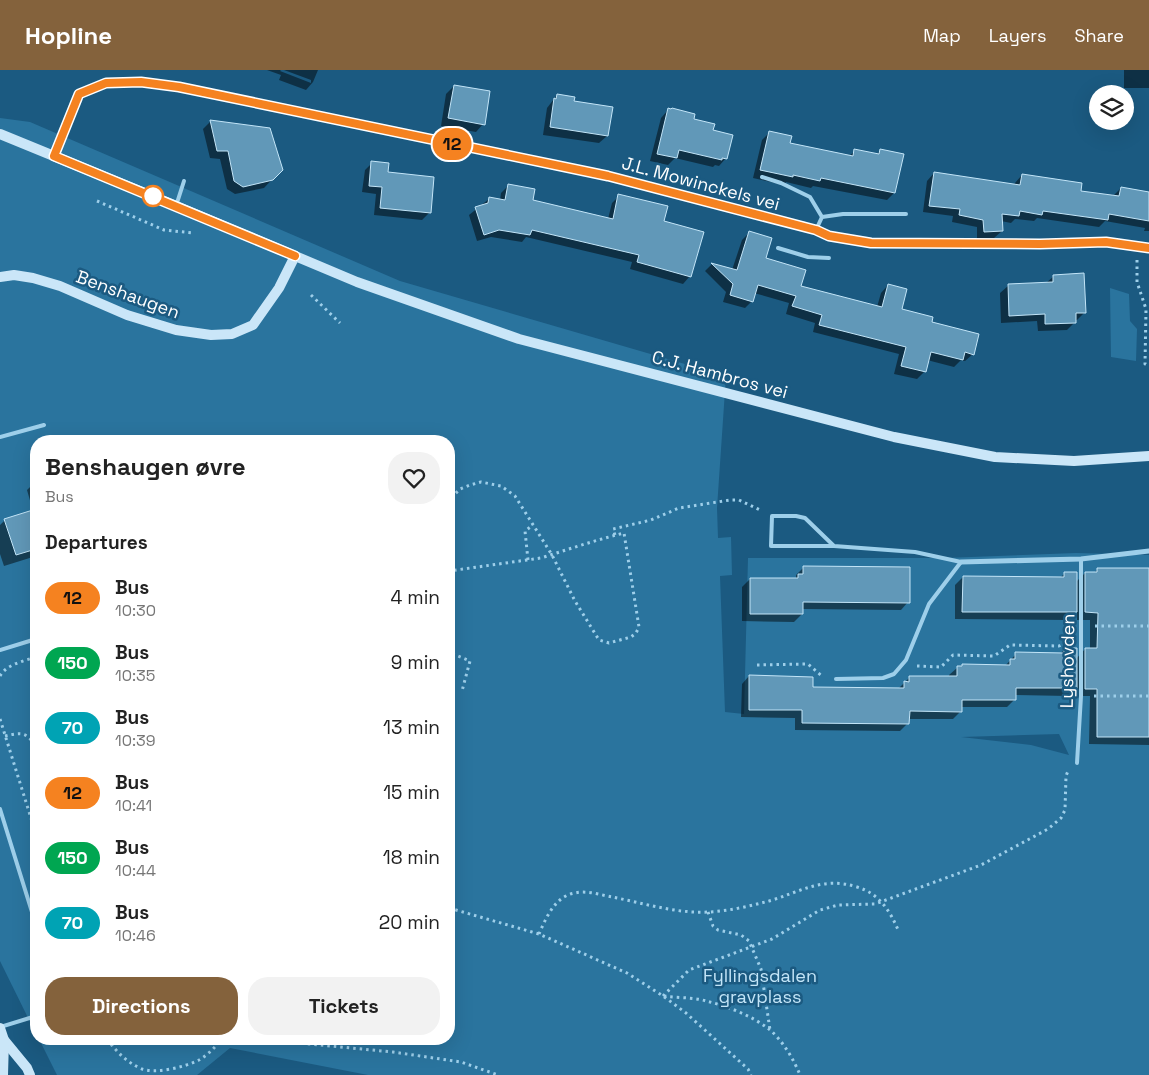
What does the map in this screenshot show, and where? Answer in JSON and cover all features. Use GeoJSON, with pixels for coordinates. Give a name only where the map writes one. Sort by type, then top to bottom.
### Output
{"type":"FeatureCollection","features":[{"type":"Feature","properties":{"kind":"main road"},"geometry":{"type":"LineString","coordinates":[[0,134],[295,256]]}},
{"type":"Feature","properties":{"kind":"main road","name":"Benshaugen"},"geometry":{"type":"LineString","coordinates":[[0,277],[14,275],[33,278],[60,286],[127,315],[176,330],[212,335],[232,334],[253,325],[279,288],[295,256]]}},
{"type":"Feature","properties":{"kind":"main road","name":"C.J. Hambros vei"},"geometry":{"type":"LineString","coordinates":[[295,256],[357,282],[519,339],[894,437],[996,457],[1074,462],[1149,456]]}},
{"type":"Feature","properties":{"kind":"main road"},"geometry":{"type":"LineString","coordinates":[[0,1028],[4,1040],[3,1075]]}},
{"type":"Feature","properties":{"kind":"main road"},"geometry":{"type":"LineString","coordinates":[[4,1040],[27,1068],[30,1075]]}},
{"type":"Feature","properties":{"kind":"street","name":"J.L. Mowinckels vei"},"geometry":{"type":"LineString","coordinates":[[54,156],[79,94],[106,83],[141,82],[179,87],[608,176],[816,230],[829,236],[871,243],[1040,244],[1106,242],[1149,248]]}},
{"type":"Feature","properties":{"kind":"street"},"geometry":{"type":"LineString","coordinates":[[961,562],[1081,560],[1149,551]]}},
{"type":"Feature","properties":{"kind":"lane"},"geometry":{"type":"LineString","coordinates":[[762,177],[781,183],[810,197],[822,217]]}},
{"type":"Feature","properties":{"kind":"lane"},"geometry":{"type":"LineString","coordinates":[[176,206],[184,181]]}},
{"type":"Feature","properties":{"kind":"lane"},"geometry":{"type":"LineString","coordinates":[[822,217],[843,214],[906,214]]}},
{"type":"Feature","properties":{"kind":"lane"},"geometry":{"type":"LineString","coordinates":[[816,230],[822,217]]}},
{"type":"Feature","properties":{"kind":"lane"},"geometry":{"type":"LineString","coordinates":[[778,248],[808,257],[829,258]]}},
{"type":"Feature","properties":{"kind":"lane"},"geometry":{"type":"LineString","coordinates":[[0,437],[44,424]]}},
{"type":"Feature","properties":{"kind":"lane"},"geometry":{"type":"LineString","coordinates":[[834,546],[804,518],[772,516],[771,546],[834,546],[915,552],[961,562],[929,604],[906,660],[894,674],[883,678],[836,678]]}},
{"type":"Feature","properties":{"kind":"lane","name":"Lyshovden"},"geometry":{"type":"LineString","coordinates":[[1077,761],[1081,696],[1081,560]]}},
{"type":"Feature","properties":{"kind":"lane"},"geometry":{"type":"LineString","coordinates":[[0,649],[30,641]]}},
{"type":"Feature","properties":{"kind":"lane"},"geometry":{"type":"LineString","coordinates":[[0,809],[30,906]]}},
{"type":"Feature","properties":{"kind":"lane"},"geometry":{"type":"LineString","coordinates":[[0,1028],[30,1018]]}},
{"type":"Feature","properties":{"kind":"path"},"geometry":{"type":"LineString","coordinates":[[97,201],[164,230],[193,234]]}},
{"type":"Feature","properties":{"kind":"path"},"geometry":{"type":"LineString","coordinates":[[1136,246],[1137,282],[1146,309],[1145,364],[1149,366]]}},
{"type":"Feature","properties":{"kind":"path"},"geometry":{"type":"LineString","coordinates":[[311,295],[340,323]]}},
{"type":"Feature","properties":{"kind":"path"},"geometry":{"type":"LineString","coordinates":[[455,494],[460,489],[481,482],[501,486],[515,496],[552,555],[575,601],[599,640],[609,643],[631,637],[639,627],[624,533],[552,555],[455,569]]}},
{"type":"Feature","properties":{"kind":"path"},"geometry":{"type":"LineString","coordinates":[[615,535],[613,529],[651,520],[670,510],[730,500],[739,500],[772,516]]}},
{"type":"Feature","properties":{"kind":"path"},"geometry":{"type":"LineString","coordinates":[[528,560],[525,531],[533,525]]}},
{"type":"Feature","properties":{"kind":"path"},"geometry":{"type":"LineString","coordinates":[[1082,626],[1149,626]]}},
{"type":"Feature","properties":{"kind":"path"},"geometry":{"type":"LineString","coordinates":[[906,660],[915,666],[941,667],[953,655],[994,656],[1010,645],[1059,646],[1082,636]]}},
{"type":"Feature","properties":{"kind":"path"},"geometry":{"type":"LineString","coordinates":[[455,655],[470,662],[462,691]]}},
{"type":"Feature","properties":{"kind":"path"},"geometry":{"type":"LineString","coordinates":[[0,676],[2,672],[17,662],[30,659]]}},
{"type":"Feature","properties":{"kind":"path"},"geometry":{"type":"LineString","coordinates":[[757,665],[808,664],[824,678],[836,678]]}},
{"type":"Feature","properties":{"kind":"path"},"geometry":{"type":"LineString","coordinates":[[1081,696],[1149,696]]}},
{"type":"Feature","properties":{"kind":"path"},"geometry":{"type":"LineString","coordinates":[[0,719],[30,815]]}},
{"type":"Feature","properties":{"kind":"path"},"geometry":{"type":"LineString","coordinates":[[5,736],[20,733],[30,738]]}},
{"type":"Feature","properties":{"kind":"path"},"geometry":{"type":"LineString","coordinates":[[663,996],[689,970],[772,939],[811,915],[830,907],[875,904],[981,865],[1048,829],[1060,818],[1064,810],[1066,776],[1077,761]]}},
{"type":"Feature","properties":{"kind":"path"},"geometry":{"type":"LineString","coordinates":[[539,934],[553,908],[566,895],[576,892],[591,893],[677,910],[708,912],[722,911],[770,900],[828,882],[867,891],[881,901],[891,913],[899,932]]}},
{"type":"Feature","properties":{"kind":"path"},"geometry":{"type":"LineString","coordinates":[[455,910],[539,934],[627,973],[686,1013],[748,1069],[751,1075]]}},
{"type":"Feature","properties":{"kind":"path"},"geometry":{"type":"LineString","coordinates":[[708,912],[713,926],[718,930],[745,937],[752,947],[761,969],[770,1030]]}},
{"type":"Feature","properties":{"kind":"path"},"geometry":{"type":"LineString","coordinates":[[663,996],[705,1000],[746,1016],[770,1030],[784,1046],[800,1075]]}},
{"type":"Feature","properties":{"kind":"path"},"geometry":{"type":"LineString","coordinates":[[111,1045],[119,1056],[143,1069],[167,1070],[198,1060],[217,1045]]}},
{"type":"Feature","properties":{"kind":"path"},"geometry":{"type":"LineString","coordinates":[[320,1045],[393,1052],[461,1062],[498,1075]]}},
{"type":"Feature","properties":{"kind":"green space","name":"Fyllingsdalen gravplass"},"geometry":{"type":"Polygon","coordinates":[[[0,118],[30,122],[400,281],[726,376],[717,508],[718,538],[731,537],[732,575],[720,576],[725,712],[744,714],[748,558],[944,558],[1076,553],[1149,555],[1149,1075],[368,1075],[230,1048],[197,1075],[57,1075],[42,1045],[455,1045],[455,435],[30,435],[30,1022],[0,961],[0,118]],[[1059,734],[961,737],[1031,745],[1069,755],[1059,734]]]}},
{"type":"Feature","properties":{"kind":"green space"},"geometry":{"type":"Polygon","coordinates":[[[1110,288],[1129,294],[1130,321],[1137,329],[1136,361],[1111,357],[1110,288]]]}},
{"type":"Feature","properties":{"kind":"building"},"geometry":{"type":"Polygon","coordinates":[[[454,85],[490,91],[485,125],[448,118],[454,85]]]}},
{"type":"Feature","properties":{"kind":"building"},"geometry":{"type":"Polygon","coordinates":[[[557,94],[575,97],[574,101],[613,107],[608,136],[550,127],[554,98],[556,99],[557,94]]]}},
{"type":"Feature","properties":{"kind":"building"},"geometry":{"type":"Polygon","coordinates":[[[668,108],[695,114],[694,119],[715,124],[713,130],[733,135],[727,159],[722,158],[722,160],[679,150],[677,158],[657,154],[668,108]]]}},
{"type":"Feature","properties":{"kind":"building"},"geometry":{"type":"Polygon","coordinates":[[[210,120],[270,128],[283,170],[273,180],[243,187],[234,181],[228,151],[217,151],[210,120]]]}},
{"type":"Feature","properties":{"kind":"building"},"geometry":{"type":"Polygon","coordinates":[[[769,131],[792,136],[790,143],[853,156],[854,149],[879,154],[880,149],[904,154],[895,193],[821,178],[820,181],[760,170],[769,131]]]}},
{"type":"Feature","properties":{"kind":"building"},"geometry":{"type":"Polygon","coordinates":[[[371,161],[389,163],[388,172],[434,177],[431,213],[380,208],[382,187],[369,186],[371,161]]]}},
{"type":"Feature","properties":{"kind":"building"},"geometry":{"type":"Polygon","coordinates":[[[934,172],[1020,185],[1022,174],[1082,183],[1081,191],[1119,196],[1121,187],[1149,192],[1149,221],[1109,214],[1108,220],[1043,211],[1042,215],[1020,211],[1019,216],[1002,214],[1003,231],[984,232],[983,220],[959,215],[960,209],[929,206],[934,172]]]}},
{"type":"Feature","properties":{"kind":"building"},"geometry":{"type":"Polygon","coordinates":[[[508,184],[535,189],[533,200],[613,219],[618,194],[668,206],[664,221],[704,232],[691,277],[637,262],[639,255],[532,230],[530,235],[499,230],[484,235],[475,207],[488,203],[489,197],[505,200],[508,184]]]}},
{"type":"Feature","properties":{"kind":"building"},"geometry":{"type":"Polygon","coordinates":[[[749,231],[772,238],[766,258],[806,270],[801,286],[882,307],[888,284],[907,289],[902,309],[933,317],[932,322],[979,334],[974,355],[965,352],[963,360],[931,352],[926,372],[901,366],[906,347],[819,325],[822,315],[792,306],[796,296],[758,285],[753,302],[730,295],[733,284],[711,263],[737,270],[749,231]]]}},
{"type":"Feature","properties":{"kind":"building"},"geometry":{"type":"Polygon","coordinates":[[[1084,273],[1086,313],[1076,313],[1076,323],[1045,324],[1045,314],[1009,316],[1008,284],[1053,282],[1053,275],[1084,273]]]}},
{"type":"Feature","properties":{"kind":"building"},"geometry":{"type":"Polygon","coordinates":[[[30,511],[30,551],[16,555],[4,519],[30,511]]]}},
{"type":"Feature","properties":{"kind":"building"},"geometry":{"type":"Polygon","coordinates":[[[803,566],[910,567],[910,603],[803,602],[803,614],[750,614],[750,578],[798,578],[798,574],[803,574],[803,566]]]}},
{"type":"Feature","properties":{"kind":"building"},"geometry":{"type":"Polygon","coordinates":[[[1097,568],[1149,568],[1149,737],[1097,737],[1097,689],[1085,689],[1085,648],[1097,648],[1098,613],[1085,612],[1085,572],[1097,572],[1097,568]]]}},
{"type":"Feature","properties":{"kind":"building"},"geometry":{"type":"Polygon","coordinates":[[[1064,572],[1077,572],[1077,612],[962,612],[963,576],[1064,577],[1064,572]]]}},
{"type":"Feature","properties":{"kind":"building"},"geometry":{"type":"Polygon","coordinates":[[[1064,648],[1077,648],[1077,688],[1016,688],[1016,700],[962,700],[962,712],[910,711],[909,724],[802,723],[802,710],[749,710],[749,675],[813,677],[813,687],[904,688],[904,681],[909,682],[909,676],[957,676],[957,666],[962,666],[962,664],[1010,665],[1010,659],[1015,659],[1015,652],[1064,653],[1064,648]]]}},
{"type":"Feature","properties":{"kind":"bus line","name":"12"},"geometry":{"type":"LineString","coordinates":[[295,256],[54,156],[79,94],[106,83],[141,82],[179,87],[608,176],[816,230],[829,236],[871,243],[1040,244],[1106,242],[1149,248]]}}]}
